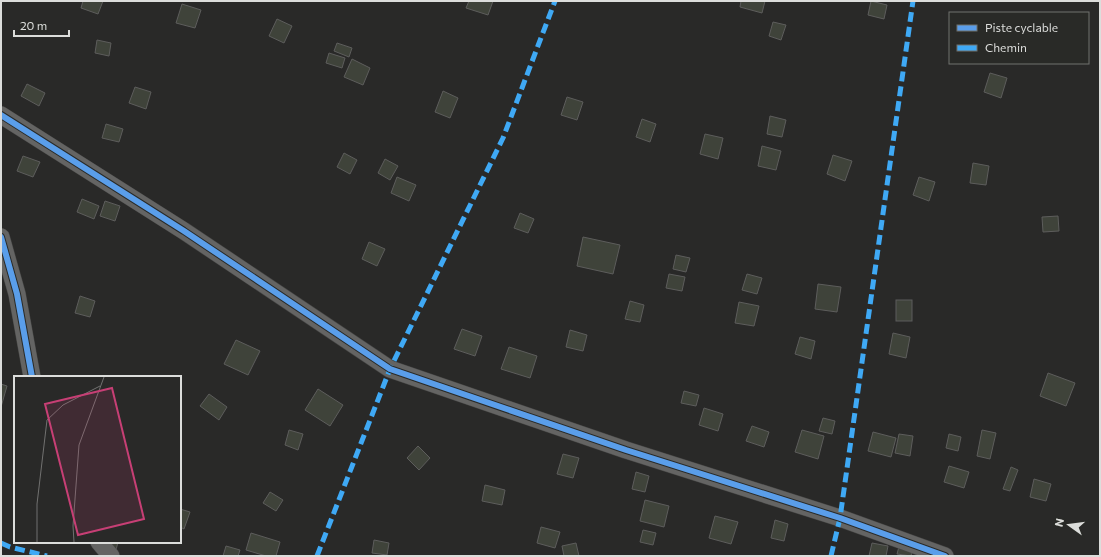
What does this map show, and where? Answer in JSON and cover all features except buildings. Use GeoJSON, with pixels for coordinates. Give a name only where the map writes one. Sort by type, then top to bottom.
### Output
{"type":"FeatureCollection","features":[{"type":"Feature","properties":{"kind":"street"},"geometry":{"type":"LineString","coordinates":[[1,115],[184,231],[390,368],[626,450],[840,518],[945,556]]}},
{"type":"Feature","properties":{"kind":"street"},"geometry":{"type":"LineString","coordinates":[[1,237],[17,294],[32,376]]}},
{"type":"Feature","properties":{"kind":"street"},"geometry":{"type":"LineString","coordinates":[[100,543],[111,556]]}},
{"type":"Feature","properties":{"kind":"marked path"},"geometry":{"type":"LineString","coordinates":[[317,556],[390,369],[503,138],[555,1]]}},
{"type":"Feature","properties":{"kind":"marked path"},"geometry":{"type":"LineString","coordinates":[[831,556],[840,518],[913,1]]}},
{"type":"Feature","properties":{"kind":"marked path"},"geometry":{"type":"LineString","coordinates":[[1,543],[10,547],[47,556]]}},
{"type":"Feature","properties":{"kind":"cycle path"},"geometry":{"type":"LineString","coordinates":[[1,115],[184,231],[390,369],[626,450],[840,518],[945,556]]}},
{"type":"Feature","properties":{"kind":"cycle path"},"geometry":{"type":"LineString","coordinates":[[1,237],[17,294],[32,376]]}}]}
